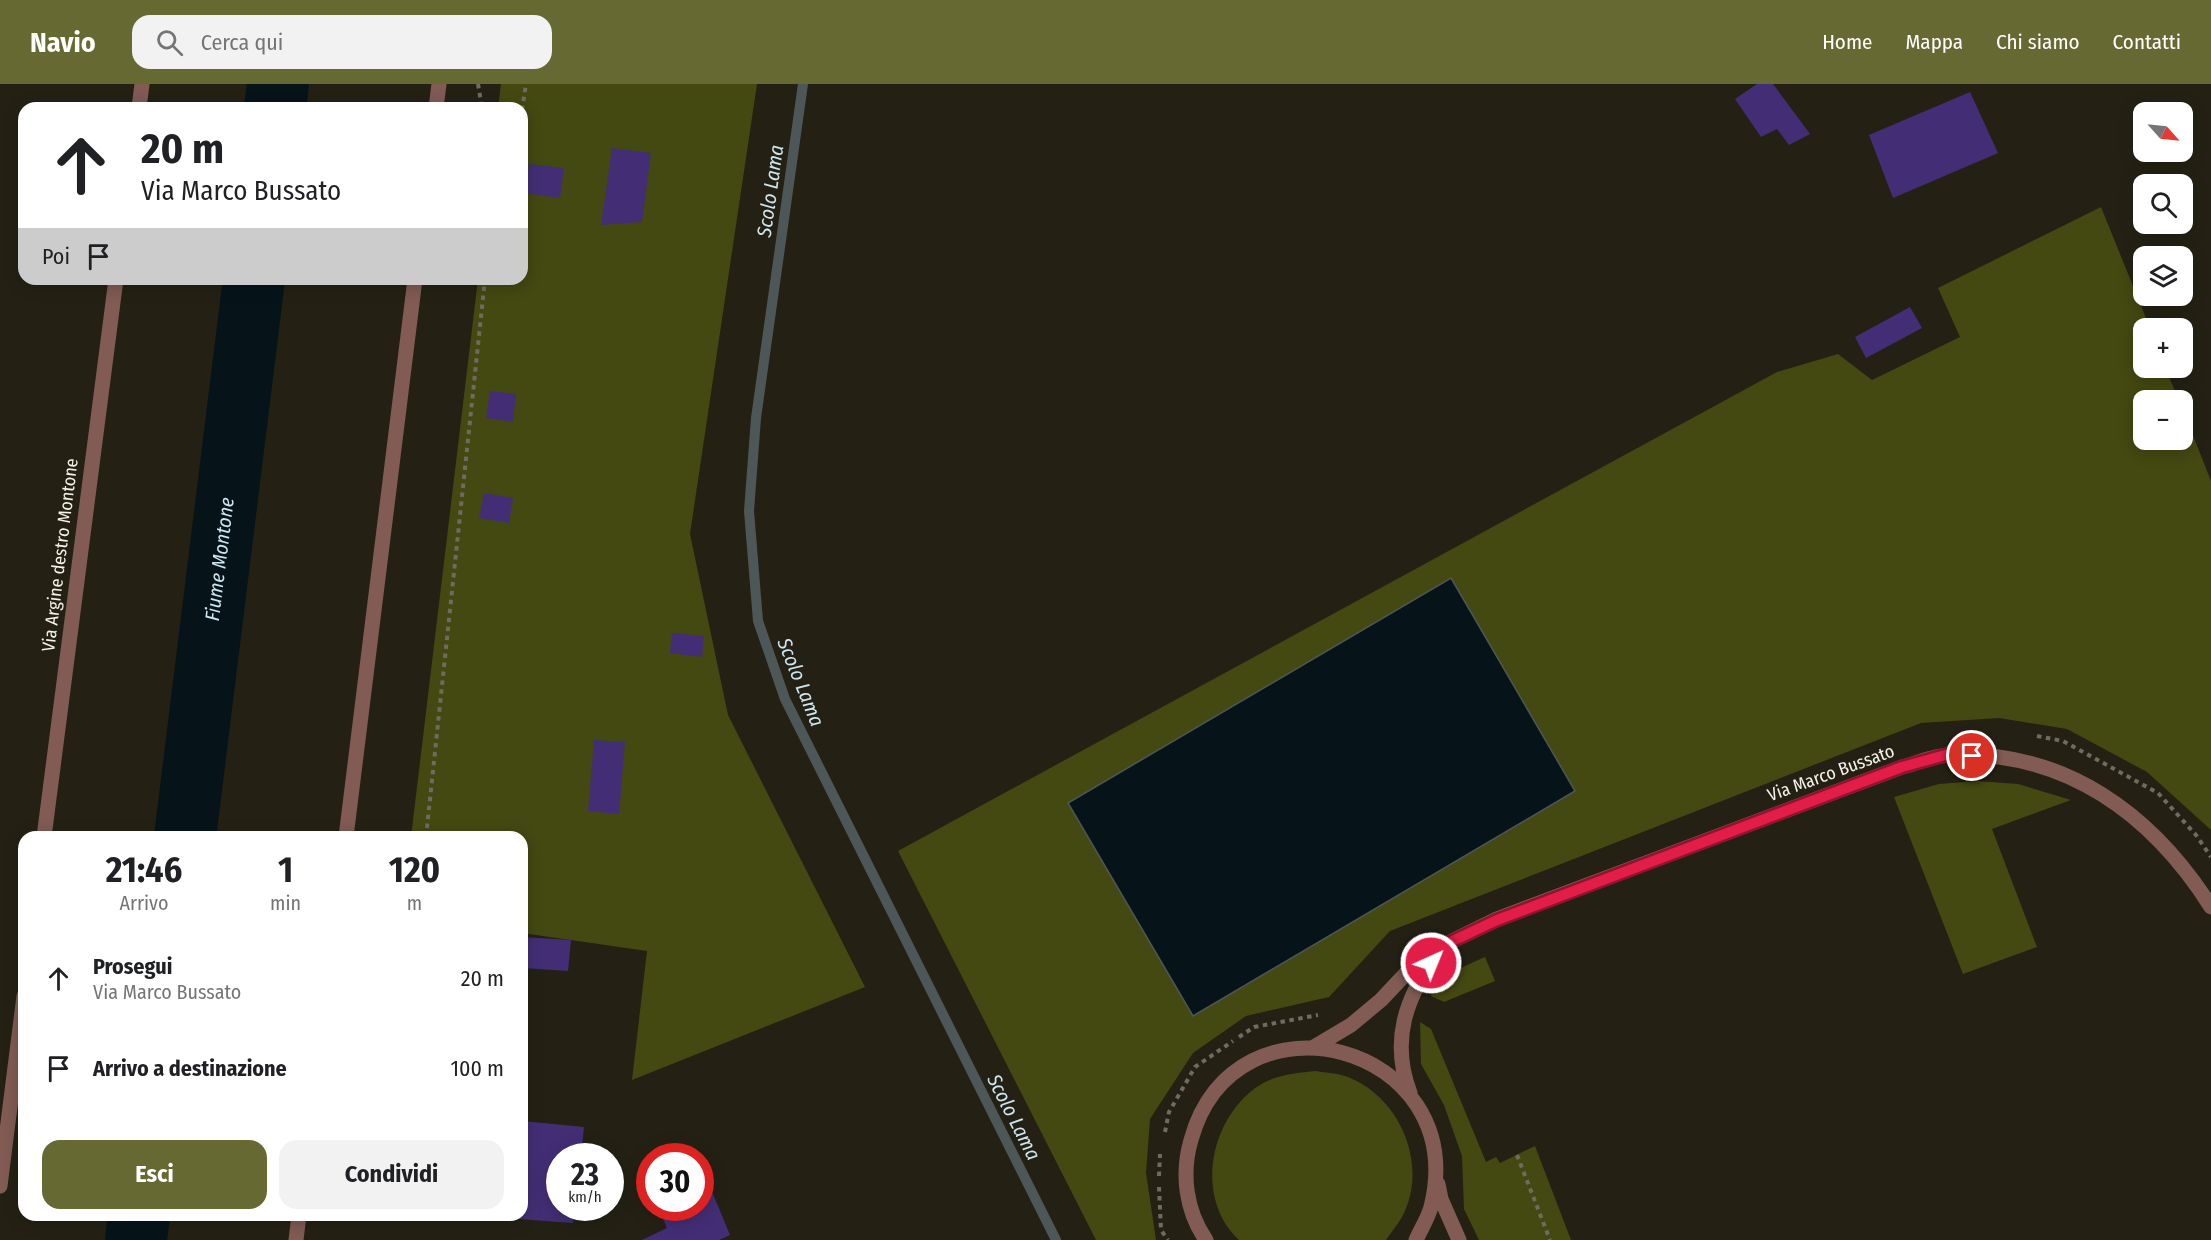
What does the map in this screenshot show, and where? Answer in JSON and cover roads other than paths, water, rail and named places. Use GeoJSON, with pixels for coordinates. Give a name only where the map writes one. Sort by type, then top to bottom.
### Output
{"type":"FeatureCollection","features":[{"type":"Feature","properties":{"kind":"street"},"geometry":{"type":"LineString","coordinates":[[139,102],[142,84]]}},
{"type":"Feature","properties":{"kind":"street"},"geometry":{"type":"LineString","coordinates":[[437,102],[439,84]]}},
{"type":"Feature","properties":{"kind":"street","name":"Via Argine destro Montone"},"geometry":{"type":"LineString","coordinates":[[45,831],[115,285]]}},
{"type":"Feature","properties":{"kind":"street"},"geometry":{"type":"LineString","coordinates":[[347,831],[414,285]]}},
{"type":"Feature","properties":{"kind":"street","name":"Via Marco Bussato"},"geometry":{"type":"LineString","coordinates":[[1314,1047],[1351,1025],[1381,1000],[1413,966],[1442,946],[1497,920],[1902,767],[1949,754],[2039,765],[2084,783],[2130,812],[2163,843],[2193,879],[2211,907]]}},
{"type":"Feature","properties":{"kind":"street"},"geometry":{"type":"LineString","coordinates":[[1442,946],[1419,979],[1404,1017],[1400,1054],[1412,1098],[1430,1132],[1441,1199],[1459,1240]]}},
{"type":"Feature","properties":{"kind":"street"},"geometry":{"type":"LineString","coordinates":[[0,1186],[18,1044]]}},
{"type":"Feature","properties":{"kind":"street"},"geometry":{"type":"LineString","coordinates":[[1206,1240],[1197,1227],[1186,1193],[1186,1156],[1196,1121],[1216,1090],[1244,1066],[1278,1051],[1314,1047],[1352,1053],[1385,1071],[1412,1098]]}},
{"type":"Feature","properties":{"kind":"street"},"geometry":{"type":"LineString","coordinates":[[1416,1240],[1431,1208],[1436,1170]]}},
{"type":"Feature","properties":{"kind":"street"},"geometry":{"type":"LineString","coordinates":[[296,1240],[298,1221]]}},
{"type":"Feature","properties":{"kind":"waterway","name":"Fiume Montone"},"geometry":{"type":"LineString","coordinates":[[276,102],[278,84]]}},
{"type":"Feature","properties":{"kind":"waterway","name":"Scolo Lama"},"geometry":{"type":"LineString","coordinates":[[803,84],[756,418],[749,511],[758,621],[785,699],[1056,1240]]}},
{"type":"Feature","properties":{"kind":"waterway","name":"Fiume Montone"},"geometry":{"type":"LineString","coordinates":[[186,831],[253,285]]}},
{"type":"Feature","properties":{"kind":"waterway","name":"Fiume Montone"},"geometry":{"type":"LineString","coordinates":[[136,1240],[138,1221]]}}]}
